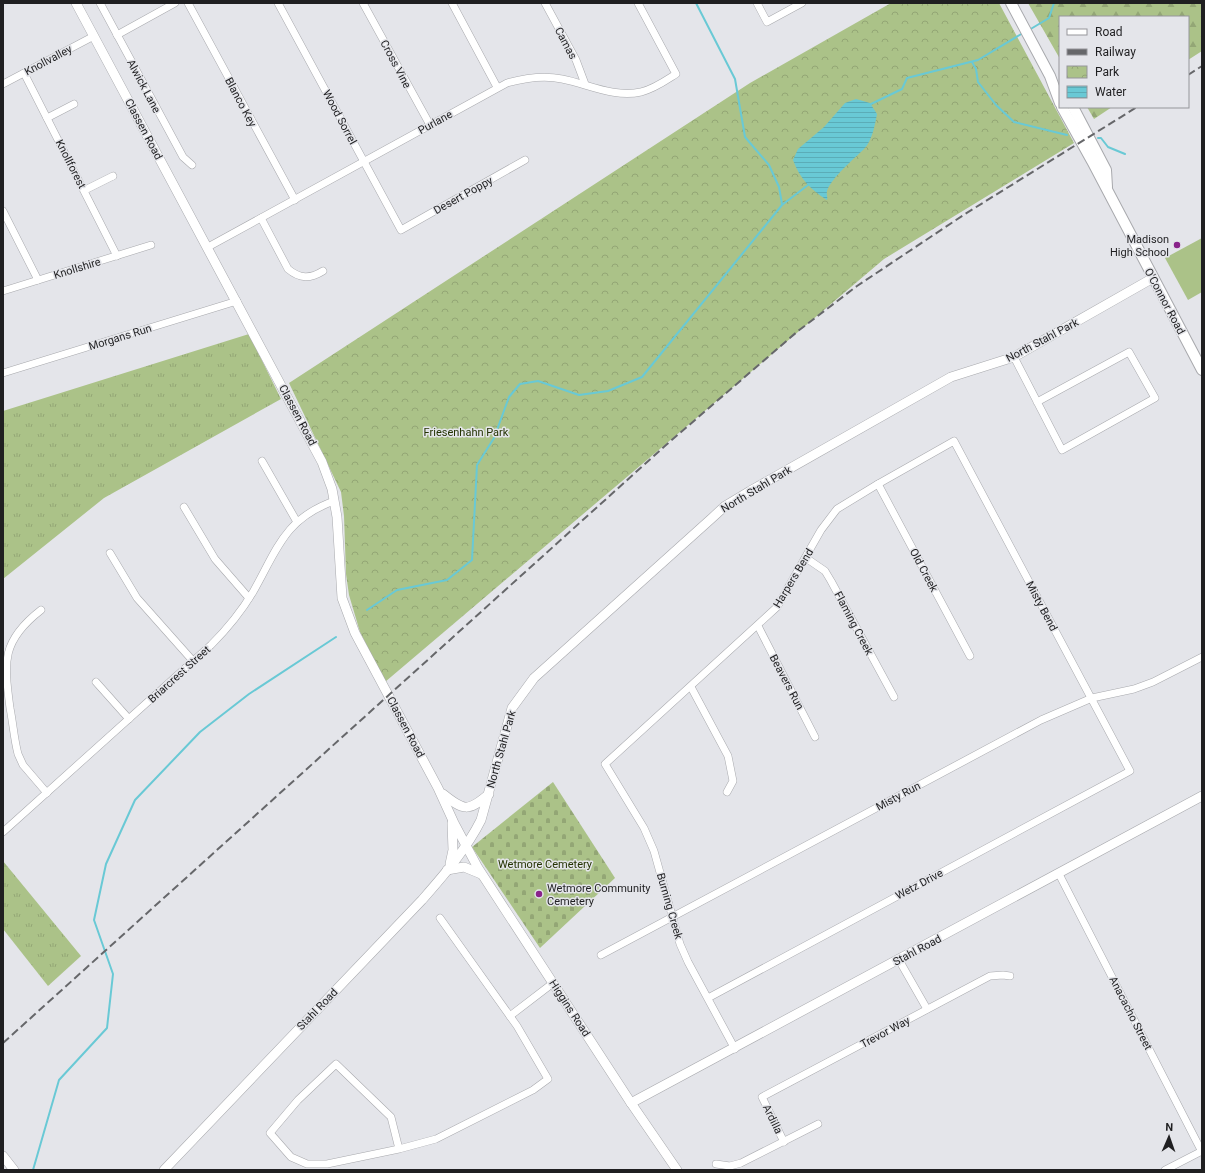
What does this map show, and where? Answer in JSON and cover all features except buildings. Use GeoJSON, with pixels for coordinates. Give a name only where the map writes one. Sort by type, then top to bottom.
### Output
{"type":"FeatureCollection","features":[{"type":"Feature","properties":{"kind":"main road"},"geometry":{"type":"LineString","coordinates":[[1011,3],[1050,76],[1059,100]]}},
{"type":"Feature","properties":{"kind":"main road"},"geometry":{"type":"LineString","coordinates":[[1050,76],[1059,88]]}},
{"type":"Feature","properties":{"kind":"main road","name":"O'Connor Road"},"geometry":{"type":"LineString","coordinates":[[1063,108],[1088,144],[1099,166],[1107,189],[1202,370]]}},
{"type":"Feature","properties":{"kind":"main road","name":"O'Connor Road"},"geometry":{"type":"LineString","coordinates":[[1073,108],[1082,134]]}},
{"type":"Feature","properties":{"kind":"street","name":"Classen Road"},"geometry":{"type":"LineString","coordinates":[[76,3],[322,462],[332,488],[338,534],[340,572],[346,612],[355,633],[441,793],[466,844]]}},
{"type":"Feature","properties":{"kind":"street","name":"Alwick Lane"},"geometry":{"type":"LineString","coordinates":[[100,3],[182,157],[192,165]]}},
{"type":"Feature","properties":{"kind":"street"},"geometry":{"type":"LineString","coordinates":[[117,35],[176,3]]}},
{"type":"Feature","properties":{"kind":"street","name":"Blanco Key"},"geometry":{"type":"LineString","coordinates":[[188,3],[295,200]]}},
{"type":"Feature","properties":{"kind":"street","name":"Wood Sorrel"},"geometry":{"type":"LineString","coordinates":[[278,3],[401,230]]}},
{"type":"Feature","properties":{"kind":"street","name":"Cross Vine"},"geometry":{"type":"LineString","coordinates":[[363,3],[430,125]]}},
{"type":"Feature","properties":{"kind":"street"},"geometry":{"type":"LineString","coordinates":[[452,3],[497,87]]}},
{"type":"Feature","properties":{"kind":"street","name":"Camas"},"geometry":{"type":"LineString","coordinates":[[545,3],[576,60],[585,84]]}},
{"type":"Feature","properties":{"kind":"street","name":"Purlane"},"geometry":{"type":"LineString","coordinates":[[208,247],[497,87],[518,80],[539,77],[561,79],[585,84],[607,91],[626,93],[641,92],[659,84],[676,74],[638,3]]}},
{"type":"Feature","properties":{"kind":"street"},"geometry":{"type":"LineString","coordinates":[[757,3],[767,22],[802,3]]}},
{"type":"Feature","properties":{"kind":"street","name":"Knollvalley"},"geometry":{"type":"LineString","coordinates":[[3,84],[94,36]]}},
{"type":"Feature","properties":{"kind":"street","name":"Knollforest"},"geometry":{"type":"LineString","coordinates":[[24,73],[85,190],[117,256]]}},
{"type":"Feature","properties":{"kind":"street"},"geometry":{"type":"LineString","coordinates":[[47,118],[74,104]]}},
{"type":"Feature","properties":{"kind":"street","name":"Desert Poppy"},"geometry":{"type":"LineString","coordinates":[[401,230],[525,160]]}},
{"type":"Feature","properties":{"kind":"street"},"geometry":{"type":"LineString","coordinates":[[85,190],[113,176]]}},
{"type":"Feature","properties":{"kind":"street"},"geometry":{"type":"LineString","coordinates":[[3,212],[38,280]]}},
{"type":"Feature","properties":{"kind":"street"},"geometry":{"type":"LineString","coordinates":[[261,218],[288,269],[294,274],[307,278],[323,271]]}},
{"type":"Feature","properties":{"kind":"street","name":"Knollshire"},"geometry":{"type":"LineString","coordinates":[[3,291],[151,245]]}},
{"type":"Feature","properties":{"kind":"street","name":"North Stahl Park"},"geometry":{"type":"LineString","coordinates":[[466,844],[481,820],[505,729],[512,708],[523,690],[534,678],[725,506],[951,377],[1014,357],[1153,278]]}},
{"type":"Feature","properties":{"kind":"street","name":"Morgans Run"},"geometry":{"type":"LineString","coordinates":[[3,373],[237,301]]}},
{"type":"Feature","properties":{"kind":"street"},"geometry":{"type":"LineString","coordinates":[[1014,357],[1062,450],[1155,398],[1129,352],[1038,402]]}},
{"type":"Feature","properties":{"kind":"street","name":"Harpers Bend"},"geometry":{"type":"LineString","coordinates":[[605,764],[758,626],[783,600],[830,516],[844,504],[954,441]]}},
{"type":"Feature","properties":{"kind":"street","name":"Misty Bend"},"geometry":{"type":"LineString","coordinates":[[954,441],[1130,771]]}},
{"type":"Feature","properties":{"kind":"street"},"geometry":{"type":"LineString","coordinates":[[262,461],[297,522]]}},
{"type":"Feature","properties":{"kind":"street","name":"Old Creek"},"geometry":{"type":"LineString","coordinates":[[878,484],[970,656]]}},
{"type":"Feature","properties":{"kind":"street","name":"Briarcrest Street"},"geometry":{"type":"LineString","coordinates":[[3,832],[130,719],[226,629],[249,598],[272,554],[297,522],[316,509],[334,501]]}},
{"type":"Feature","properties":{"kind":"street"},"geometry":{"type":"LineString","coordinates":[[184,507],[215,559],[249,598]]}},
{"type":"Feature","properties":{"kind":"street"},"geometry":{"type":"LineString","coordinates":[[110,553],[137,598],[193,661]]}},
{"type":"Feature","properties":{"kind":"street","name":"Flaming Creek"},"geometry":{"type":"LineString","coordinates":[[806,558],[825,571],[894,697]]}},
{"type":"Feature","properties":{"kind":"street"},"geometry":{"type":"LineString","coordinates":[[41,610],[22,626],[14,638],[7,658],[6,672],[18,754],[23,765],[47,793]]}},
{"type":"Feature","properties":{"kind":"street","name":"Beavers Run"},"geometry":{"type":"LineString","coordinates":[[758,626],[816,737]]}},
{"type":"Feature","properties":{"kind":"street","name":"Misty Run"},"geometry":{"type":"LineString","coordinates":[[602,955],[1040,720],[1092,698],[1134,689],[1153,682],[1202,657]]}},
{"type":"Feature","properties":{"kind":"street"},"geometry":{"type":"LineString","coordinates":[[96,682],[130,719]]}},
{"type":"Feature","properties":{"kind":"street"},"geometry":{"type":"LineString","coordinates":[[691,687],[730,762],[733,781],[727,792]]}},
{"type":"Feature","properties":{"kind":"street","name":"Burning Creek"},"geometry":{"type":"LineString","coordinates":[[605,764],[644,828],[654,851],[688,962],[735,1049]]}},
{"type":"Feature","properties":{"kind":"street","name":"Wetz Drive"},"geometry":{"type":"LineString","coordinates":[[708,998],[1130,771]]}},
{"type":"Feature","properties":{"kind":"street"},"geometry":{"type":"LineString","coordinates":[[441,793],[456,805],[467,808],[474,806],[488,794]]}},
{"type":"Feature","properties":{"kind":"street","name":"Stahl Road"},"geometry":{"type":"LineString","coordinates":[[631,1103],[735,1049],[1202,796]]}},
{"type":"Feature","properties":{"kind":"street"},"geometry":{"type":"LineString","coordinates":[[451,816],[453,850],[448,869],[464,867],[474,870],[483,876]]}},
{"type":"Feature","properties":{"kind":"street","name":"Stahl Road"},"geometry":{"type":"LineString","coordinates":[[164,1170],[422,900],[448,869],[466,844]]}},
{"type":"Feature","properties":{"kind":"street","name":"Higgins Road"},"geometry":{"type":"LineString","coordinates":[[466,844],[483,876],[631,1103],[677,1170]]}},
{"type":"Feature","properties":{"kind":"street","name":"Anacacho Street"},"geometry":{"type":"LineString","coordinates":[[1059,874],[1202,1152]]}},
{"type":"Feature","properties":{"kind":"street"},"geometry":{"type":"LineString","coordinates":[[399,1149],[391,1117],[336,1064],[298,1100],[270,1133],[291,1157],[307,1164],[327,1164],[399,1149],[436,1140],[533,1090],[548,1079],[510,1016],[440,918]]}},
{"type":"Feature","properties":{"kind":"street"},"geometry":{"type":"LineString","coordinates":[[899,960],[927,1009]]}},
{"type":"Feature","properties":{"kind":"street","name":"Trevor Way"},"geometry":{"type":"LineString","coordinates":[[762,1097],[990,976],[1010,976]]}},
{"type":"Feature","properties":{"kind":"street"},"geometry":{"type":"LineString","coordinates":[[510,1016],[553,983]]}},
{"type":"Feature","properties":{"kind":"street","name":"Ardilla"},"geometry":{"type":"LineString","coordinates":[[762,1097],[784,1142]]}},
{"type":"Feature","properties":{"kind":"street"},"geometry":{"type":"LineString","coordinates":[[716,1164],[730,1166],[741,1163],[818,1124]]}},
{"type":"Feature","properties":{"kind":"street"},"geometry":{"type":"LineString","coordinates":[[1164,1170],[1202,1152]]}},
{"type":"Feature","properties":{"kind":"street"},"geometry":{"type":"LineString","coordinates":[[3,1156],[14,1170]]}},
{"type":"Feature","properties":{"kind":"green space","name":"Friesenhahn Park"},"geometry":{"type":"Polygon","coordinates":[[[891,3],[999,3],[1074,143],[884,259],[385,682],[360,632],[349,595],[346,574],[344,516],[341,492],[289,383],[750,83],[891,3]]]}},
{"type":"Feature","properties":{"kind":"green space"},"geometry":{"type":"Polygon","coordinates":[[[1028,3],[1202,3],[1202,51],[1189,59],[1189,16],[1059,16],[1059,57],[1028,3]]]}},
{"type":"Feature","properties":{"kind":"green space"},"geometry":{"type":"Polygon","coordinates":[[[1088,108],[1110,108],[1094,119],[1088,108]]]}},
{"type":"Feature","properties":{"kind":"green space"},"geometry":{"type":"Polygon","coordinates":[[[1202,238],[1202,292],[1188,300],[1165,258],[1202,238]]]}},
{"type":"Feature","properties":{"kind":"green space"},"geometry":{"type":"Polygon","coordinates":[[[249,334],[281,399],[104,498],[3,579],[3,411],[249,334]]]}},
{"type":"Feature","properties":{"kind":"green space","name":"Wetmore Cemetery"},"geometry":{"type":"Polygon","coordinates":[[[553,782],[615,878],[540,948],[472,847],[553,782]]]}},
{"type":"Feature","properties":{"kind":"green space"},"geometry":{"type":"Polygon","coordinates":[[[3,861],[81,956],[48,986],[3,929],[3,861]]]}},
{"type":"Feature","properties":{"kind":"water"},"geometry":{"type":"Polygon","coordinates":[[[856,99],[870,103],[877,114],[873,133],[867,146],[833,180],[827,192],[827,200],[806,183],[793,160],[798,149],[824,127],[845,103],[856,99]]]}},
{"type":"Feature","properties":{"kind":"waterway"},"geometry":{"type":"LineString","coordinates":[[696,3],[735,79],[745,137],[769,165],[779,187],[782,204]]}},
{"type":"Feature","properties":{"kind":"waterway"},"geometry":{"type":"LineString","coordinates":[[1029,30],[1049,18],[1054,3]]}},
{"type":"Feature","properties":{"kind":"waterway"},"geometry":{"type":"LineString","coordinates":[[869,105],[902,89],[907,78],[978,60],[1023,33]]}},
{"type":"Feature","properties":{"kind":"waterway"},"geometry":{"type":"LineString","coordinates":[[972,62],[976,69],[978,82],[996,105],[1014,122],[1067,135]]}},
{"type":"Feature","properties":{"kind":"waterway"},"geometry":{"type":"LineString","coordinates":[[1098,138],[1101,138],[1108,147],[1125,154]]}},
{"type":"Feature","properties":{"kind":"waterway"},"geometry":{"type":"LineString","coordinates":[[367,610],[397,590],[447,580],[472,560],[477,465],[494,438],[509,397],[520,384],[538,381],[579,395],[608,391],[642,377],[782,205],[808,185]]}},
{"type":"Feature","properties":{"kind":"waterway"},"geometry":{"type":"LineString","coordinates":[[33,1170],[59,1080],[107,1028],[113,974],[94,920],[106,864],[135,800],[200,732],[249,694],[336,637]]}},
{"type":"Feature","properties":{"kind":"railway"},"geometry":{"type":"LineString","coordinates":[[1189,74],[1202,66]]}},
{"type":"Feature","properties":{"kind":"railway"},"geometry":{"type":"LineString","coordinates":[[3,1043],[666,445],[798,331],[857,286],[965,214],[1135,108]]}},
{"type":"Feature","properties":{"kind":"place","name":"Madison High School"},"geometry":{"type":"Point","coordinates":[1177,245]}},
{"type":"Feature","properties":{"kind":"place","name":"Wetmore Community Cemetery"},"geometry":{"type":"Point","coordinates":[539,894]}}]}
